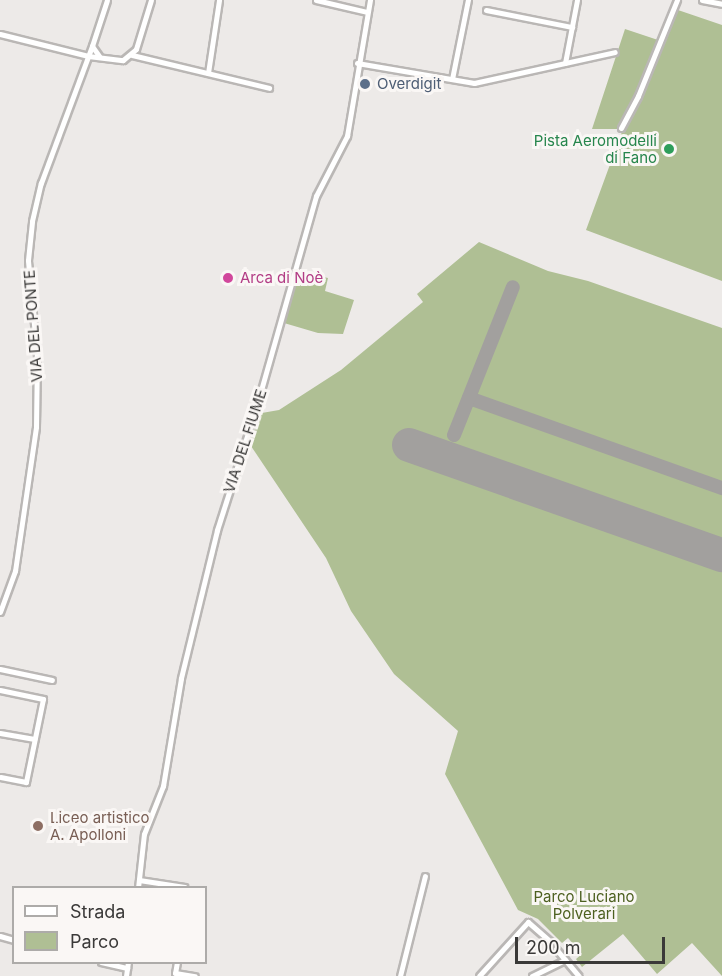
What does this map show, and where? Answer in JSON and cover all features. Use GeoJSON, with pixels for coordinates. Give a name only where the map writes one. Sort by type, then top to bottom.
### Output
{"type":"FeatureCollection","features":[{"type":"Feature","properties":{"kind":"street","name":"VIA DEL PONTE"},"geometry":{"type":"LineString","coordinates":[[0,612],[15,571],[36,427],[37,357],[28,260],[32,221],[41,183],[107,0]]}},
{"type":"Feature","properties":{"kind":"street"},"geometry":{"type":"LineString","coordinates":[[0,34],[77,51],[88,56],[123,60],[132,55],[151,0]]}},
{"type":"Feature","properties":{"kind":"street"},"geometry":{"type":"LineString","coordinates":[[208,73],[219,0]]}},
{"type":"Feature","properties":{"kind":"street"},"geometry":{"type":"LineString","coordinates":[[316,0],[367,12]]}},
{"type":"Feature","properties":{"kind":"street","name":"VIA DEL FIUME"},"geometry":{"type":"LineString","coordinates":[[138,886],[144,834],[165,776],[181,678],[217,530],[256,408],[316,196],[347,136],[357,63],[370,0]]}},
{"type":"Feature","properties":{"kind":"street"},"geometry":{"type":"LineString","coordinates":[[452,79],[468,0]]}},
{"type":"Feature","properties":{"kind":"street"},"geometry":{"type":"LineString","coordinates":[[565,63],[577,0]]}},
{"type":"Feature","properties":{"kind":"street"},"geometry":{"type":"LineString","coordinates":[[621,128],[638,96],[677,0]]}},
{"type":"Feature","properties":{"kind":"street"},"geometry":{"type":"LineString","coordinates":[[702,0],[722,4]]}},
{"type":"Feature","properties":{"kind":"street"},"geometry":{"type":"LineString","coordinates":[[486,10],[572,27]]}},
{"type":"Feature","properties":{"kind":"street"},"geometry":{"type":"LineString","coordinates":[[77,51],[92,46],[100,57]]}},
{"type":"Feature","properties":{"kind":"street"},"geometry":{"type":"LineString","coordinates":[[357,63],[474,83],[615,52]]}},
{"type":"Feature","properties":{"kind":"street"},"geometry":{"type":"LineString","coordinates":[[132,55],[269,88]]}},
{"type":"Feature","properties":{"kind":"street"},"geometry":{"type":"LineString","coordinates":[[0,669],[52,680]]}},
{"type":"Feature","properties":{"kind":"street"},"geometry":{"type":"LineString","coordinates":[[0,690],[43,699],[26,782],[0,777]]}},
{"type":"Feature","properties":{"kind":"street"},"geometry":{"type":"LineString","coordinates":[[0,733],[34,739]]}},
{"type":"Feature","properties":{"kind":"street"},"geometry":{"type":"LineString","coordinates":[[400,976],[425,876]]}},
{"type":"Feature","properties":{"kind":"street"},"geometry":{"type":"LineString","coordinates":[[139,880],[178,886]]}},
{"type":"Feature","properties":{"kind":"street"},"geometry":{"type":"LineString","coordinates":[[479,976],[528,922],[533,922],[550,941]]}},
{"type":"Feature","properties":{"kind":"street"},"geometry":{"type":"LineString","coordinates":[[556,949],[579,976]]}},
{"type":"Feature","properties":{"kind":"street"},"geometry":{"type":"LineString","coordinates":[[532,976],[565,960]]}},
{"type":"Feature","properties":{"kind":"street"},"geometry":{"type":"LineString","coordinates":[[177,964],[175,974],[195,976]]}},
{"type":"Feature","properties":{"kind":"street"},"geometry":{"type":"LineString","coordinates":[[126,976],[128,965]]}},
{"type":"Feature","properties":{"kind":"green space","name":"Pista Aeromodelli di Fano"},"geometry":{"type":"Polygon","coordinates":[[[675,9],[722,25],[722,281],[586,230],[623,129],[592,129],[625,29],[658,40],[675,9]]]}},
{"type":"Feature","properties":{"kind":"green space","name":"Parco Luciano Polverari"},"geometry":{"type":"Polygon","coordinates":[[[479,242],[548,271],[588,281],[722,328],[722,976],[692,943],[657,974],[623,934],[582,967],[576,959],[582,954],[568,938],[562,943],[538,919],[518,910],[445,774],[458,731],[394,674],[351,611],[326,558],[249,443],[256,414],[279,410],[341,370],[423,302],[417,294],[479,242]]]}},
{"type":"Feature","properties":{"kind":"green space"},"geometry":{"type":"Polygon","coordinates":[[[297,271],[328,278],[325,291],[354,300],[343,334],[318,333],[284,323],[297,271]]]}},
{"type":"Feature","properties":{"kind":"taxiway"},"geometry":{"type":"LineString","coordinates":[[454,435],[513,287]]}},
{"type":"Feature","properties":{"kind":"taxiway"},"geometry":{"type":"LineString","coordinates":[[469,398],[722,488]]}},
{"type":"Feature","properties":{"kind":"runway"},"geometry":{"type":"LineString","coordinates":[[409,445],[722,555]]}},
{"type":"Feature","properties":{"kind":"place","name":"Overdigit"},"geometry":{"type":"Point","coordinates":[365,84]}},
{"type":"Feature","properties":{"kind":"place","name":"Pista Aeromodelli di Fano"},"geometry":{"type":"Point","coordinates":[669,149]}},
{"type":"Feature","properties":{"kind":"place","name":"Arca di Noè"},"geometry":{"type":"Point","coordinates":[228,278]}},
{"type":"Feature","properties":{"kind":"place","name":"Liceo artistico A. Apolloni"},"geometry":{"type":"Point","coordinates":[38,826]}}]}
